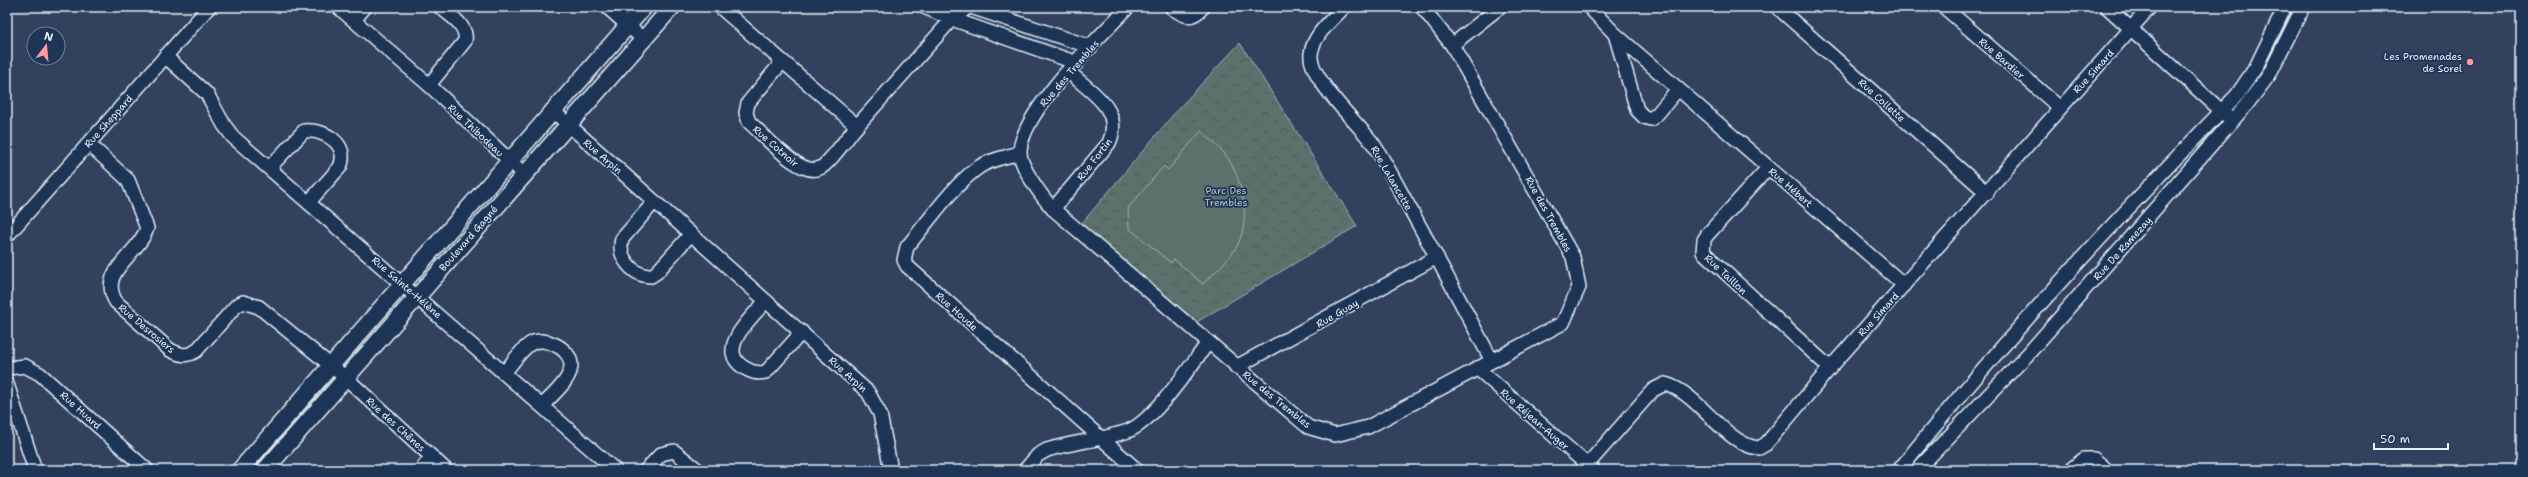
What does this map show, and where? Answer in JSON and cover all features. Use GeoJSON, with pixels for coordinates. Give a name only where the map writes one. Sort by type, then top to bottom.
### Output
{"type":"FeatureCollection","features":[{"type":"Feature","properties":{"kind":"main road","name":"Boulevard Gagné"},"geometry":{"type":"LineString","coordinates":[[240,470],[510,161],[552,110],[644,7]]}},
{"type":"Feature","properties":{"kind":"main road","name":"Boulevard Gagné"},"geometry":{"type":"LineString","coordinates":[[265,470],[672,7]]}},
{"type":"Feature","properties":{"kind":"street","name":"Rue Sheppard"},"geometry":{"type":"LineString","coordinates":[[7,236],[209,7]]}},
{"type":"Feature","properties":{"kind":"street","name":"Rue Thibodeau"},"geometry":{"type":"LineString","coordinates":[[338,7],[429,85],[524,174]]}},
{"type":"Feature","properties":{"kind":"street"},"geometry":{"type":"LineString","coordinates":[[354,20],[365,7]]}},
{"type":"Feature","properties":{"kind":"street"},"geometry":{"type":"LineString","coordinates":[[429,85],[465,41],[466,34],[464,28],[440,7]]}},
{"type":"Feature","properties":{"kind":"street"},"geometry":{"type":"LineString","coordinates":[[608,7],[644,40]]}},
{"type":"Feature","properties":{"kind":"street"},"geometry":{"type":"LineString","coordinates":[[720,7],[857,126]]}},
{"type":"Feature","properties":{"kind":"street"},"geometry":{"type":"LineString","coordinates":[[924,7],[952,20],[1073,68]]}},
{"type":"Feature","properties":{"kind":"street"},"geometry":{"type":"LineString","coordinates":[[969,7],[1091,47]]}},
{"type":"Feature","properties":{"kind":"street","name":"Rue Cotnoir"},"geometry":{"type":"LineString","coordinates":[[782,62],[748,103],[746,113],[749,122],[799,167],[810,171],[822,168],[857,126],[952,20],[969,7]]}},
{"type":"Feature","properties":{"kind":"street","name":"Rue des Trembles"},"geometry":{"type":"LineString","coordinates":[[1128,7],[1091,47],[1035,114],[1023,135],[1020,154],[1034,185],[1053,209],[1236,367],[1308,427],[1334,435],[1368,427],[1563,323],[1580,287],[1573,257],[1452,45],[1422,7]]}},
{"type":"Feature","properties":{"kind":"street"},"geometry":{"type":"LineString","coordinates":[[1171,7],[1186,17],[1192,16],[1204,7]]}},
{"type":"Feature","properties":{"kind":"street","name":"Rue Lalancette"},"geometry":{"type":"LineString","coordinates":[[1344,7],[1322,31],[1315,43],[1311,54],[1313,65],[1334,97],[1374,145],[1437,257],[1492,361]]}},
{"type":"Feature","properties":{"kind":"street"},"geometry":{"type":"LineString","coordinates":[[1452,45],[1500,7]]}},
{"type":"Feature","properties":{"kind":"street","name":"Rue Hébert"},"geometry":{"type":"LineString","coordinates":[[1589,7],[1615,34],[1904,285]]}},
{"type":"Feature","properties":{"kind":"street","name":"Rue Collette"},"geometry":{"type":"LineString","coordinates":[[1778,7],[1987,192]]}},
{"type":"Feature","properties":{"kind":"street","name":"Rue Bardier"},"geometry":{"type":"LineString","coordinates":[[1944,7],[2060,108]]}},
{"type":"Feature","properties":{"kind":"street"},"geometry":{"type":"LineString","coordinates":[[2107,7],[2232,120]]}},
{"type":"Feature","properties":{"kind":"street","name":"Rue Simard"},"geometry":{"type":"LineString","coordinates":[[1590,468],[1653,390],[1665,384],[1679,390],[1744,444],[1759,448],[1766,444],[1830,368],[2150,7]]}},
{"type":"Feature","properties":{"kind":"street","name":"Rue De Ramezay"},"geometry":{"type":"LineString","coordinates":[[1899,470],[1998,354],[2103,237],[2237,95],[2256,66],[2285,7]]}},
{"type":"Feature","properties":{"kind":"street","name":"Rue De Ramezay"},"geometry":{"type":"LineString","coordinates":[[1917,470],[2014,368],[2120,250],[2232,120],[2267,78],[2303,7]]}},
{"type":"Feature","properties":{"kind":"street","name":"Rue Hébert"},"geometry":{"type":"LineString","coordinates":[[1615,34],[1637,110],[1644,117],[1651,119],[1678,89]]}},
{"type":"Feature","properties":{"kind":"street","name":"Rue Sainte-Hélène"},"geometry":{"type":"LineString","coordinates":[[165,56],[207,94],[228,132],[543,405],[615,470]]}},
{"type":"Feature","properties":{"kind":"street","name":"Rue Fortin"},"geometry":{"type":"LineString","coordinates":[[1053,209],[1109,143],[1112,135],[1112,118],[1109,109],[1073,68]]}},
{"type":"Feature","properties":{"kind":"street","name":"Rue Arpin"},"geometry":{"type":"LineString","coordinates":[[552,110],[567,125],[868,392],[876,403],[884,428],[891,470]]}},
{"type":"Feature","properties":{"kind":"street"},"geometry":{"type":"LineString","coordinates":[[270,167],[304,131],[322,132],[335,140],[342,153],[343,160],[340,167],[309,202]]}},
{"type":"Feature","properties":{"kind":"street","name":"Rue Desrosiers"},"geometry":{"type":"LineString","coordinates":[[88,143],[128,180],[147,228],[112,277],[111,294],[116,302],[170,350],[188,356],[196,351],[236,306],[243,302],[251,303],[259,307],[346,378]]}},
{"type":"Feature","properties":{"kind":"street","name":"Rue Houde"},"geometry":{"type":"LineString","coordinates":[[1020,154],[998,159],[980,167],[967,176],[907,246],[904,260],[906,266],[1137,470]]}},
{"type":"Feature","properties":{"kind":"street","name":"Rue Taillon"},"geometry":{"type":"LineString","coordinates":[[1768,168],[1707,235],[1704,240],[1703,252],[1830,368]]}},
{"type":"Feature","properties":{"kind":"street"},"geometry":{"type":"LineString","coordinates":[[654,202],[622,239],[620,245],[624,259],[638,273],[651,276],[657,272],[691,234]]}},
{"type":"Feature","properties":{"kind":"street"},"geometry":{"type":"LineString","coordinates":[[2103,237],[2120,250]]}},
{"type":"Feature","properties":{"kind":"street","name":"Rue Guay"},"geometry":{"type":"LineString","coordinates":[[1236,367],[1437,257]]}},
{"type":"Feature","properties":{"kind":"street"},"geometry":{"type":"LineString","coordinates":[[766,301],[736,338],[732,346],[734,357],[740,366],[758,374],[766,372],[802,332]]}},
{"type":"Feature","properties":{"kind":"street"},"geometry":{"type":"LineString","coordinates":[[505,372],[529,344],[537,340],[547,341],[567,354],[571,363],[569,373],[543,405]]}},
{"type":"Feature","properties":{"kind":"street"},"geometry":{"type":"LineString","coordinates":[[1024,470],[1038,455],[1047,450],[1128,431],[1140,424],[1156,408],[1208,343]]}},
{"type":"Feature","properties":{"kind":"street"},"geometry":{"type":"LineString","coordinates":[[1998,354],[2014,368]]}},
{"type":"Feature","properties":{"kind":"street","name":"Rue Huard"},"geometry":{"type":"LineString","coordinates":[[7,368],[26,366],[40,374],[148,470]]}},
{"type":"Feature","properties":{"kind":"street","name":"Rue Réjean-Auger"},"geometry":{"type":"LineString","coordinates":[[1477,368],[1590,468]]}},
{"type":"Feature","properties":{"kind":"street","name":"Rue des Chênes"},"geometry":{"type":"LineString","coordinates":[[346,378],[446,470]]}},
{"type":"Feature","properties":{"kind":"street"},"geometry":{"type":"LineString","coordinates":[[7,384],[35,470]]}},
{"type":"Feature","properties":{"kind":"street"},"geometry":{"type":"LineString","coordinates":[[646,470],[661,454],[674,451],[698,470]]}},
{"type":"Feature","properties":{"kind":"street"},"geometry":{"type":"LineString","coordinates":[[421,470],[432,457]]}},
{"type":"Feature","properties":{"kind":"street"},"geometry":{"type":"LineString","coordinates":[[2070,470],[2084,459],[2094,459],[2107,470]]}},
{"type":"Feature","properties":{"kind":"green space","name":"Parc Des Trembles"},"geometry":{"type":"Polygon","coordinates":[[[1240,43],[1357,226],[1190,326],[1077,229],[1179,108],[1240,43]]]}},
{"type":"Feature","properties":{"kind":"green space"},"geometry":{"type":"Polygon","coordinates":[[[1201,131],[1223,152],[1229,160],[1239,180],[1244,204],[1241,238],[1236,248],[1225,262],[1203,284],[1174,259],[1171,263],[1129,228],[1128,208],[1164,166],[1168,170],[1201,131]]]}},
{"type":"Feature","properties":{"kind":"place","name":"Les Promenades de Sorel"},"geometry":{"type":"Point","coordinates":[2470,62]}}]}
